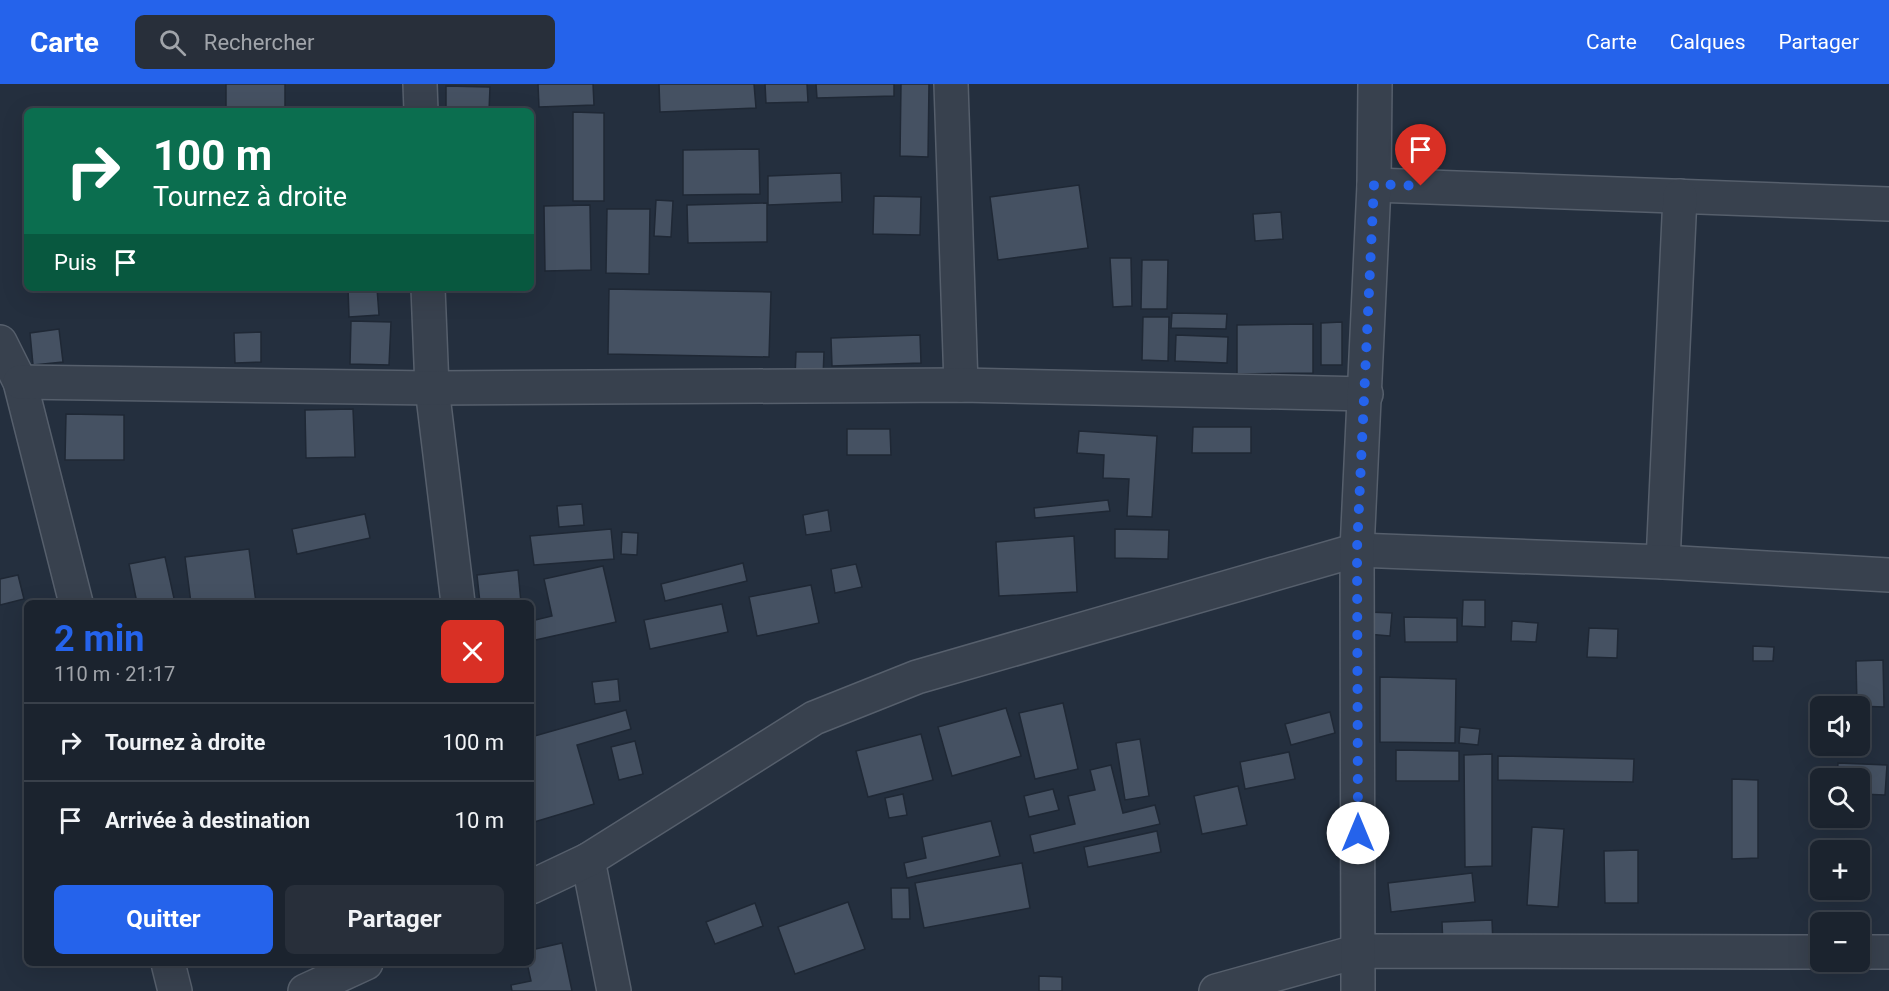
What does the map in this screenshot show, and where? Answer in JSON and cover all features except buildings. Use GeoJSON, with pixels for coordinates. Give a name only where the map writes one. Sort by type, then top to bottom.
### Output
{"type":"FeatureCollection","features":[{"type":"Feature","properties":{"kind":"street"},"geometry":{"type":"LineString","coordinates":[[420,84],[421,108]]}},
{"type":"Feature","properties":{"kind":"street"},"geometry":{"type":"LineString","coordinates":[[951,84],[961,385]]}},
{"type":"Feature","properties":{"kind":"street"},"geometry":{"type":"LineString","coordinates":[[1358,991],[1357,549],[1366,394],[1374,184],[1375,84]]}},
{"type":"Feature","properties":{"kind":"street"},"geometry":{"type":"LineString","coordinates":[[1374,184],[1889,204]]}},
{"type":"Feature","properties":{"kind":"street"},"geometry":{"type":"LineString","coordinates":[[1663,562],[1680,196]]}},
{"type":"Feature","properties":{"kind":"street"},"geometry":{"type":"LineString","coordinates":[[428,291],[432,388],[458,600]]}},
{"type":"Feature","properties":{"kind":"street"},"geometry":{"type":"LineString","coordinates":[[0,342],[20,382],[75,600]]}},
{"type":"Feature","properties":{"kind":"street"},"geometry":{"type":"LineString","coordinates":[[20,382],[432,388],[961,385],[1366,394]]}},
{"type":"Feature","properties":{"kind":"street"},"geometry":{"type":"LineString","coordinates":[[534,886],[588,860],[814,717],[917,677],[1357,549],[1663,562],[1889,575]]}},
{"type":"Feature","properties":{"kind":"street"},"geometry":{"type":"LineString","coordinates":[[588,860],[614,991]]}},
{"type":"Feature","properties":{"kind":"street"},"geometry":{"type":"LineString","coordinates":[[1216,991],[1359,951],[1810,952]]}},
{"type":"Feature","properties":{"kind":"street"},"geometry":{"type":"LineString","coordinates":[[1870,952],[1889,952]]}},
{"type":"Feature","properties":{"kind":"street"},"geometry":{"type":"LineString","coordinates":[[169,966],[175,991]]}},
{"type":"Feature","properties":{"kind":"street"},"geometry":{"type":"LineString","coordinates":[[305,991],[359,966]]}},
{"type":"Feature","properties":{"kind":"route"},"geometry":{"type":"LineString","coordinates":[[1358,833],[1357,549],[1374,184],[1421,186]]}}]}
